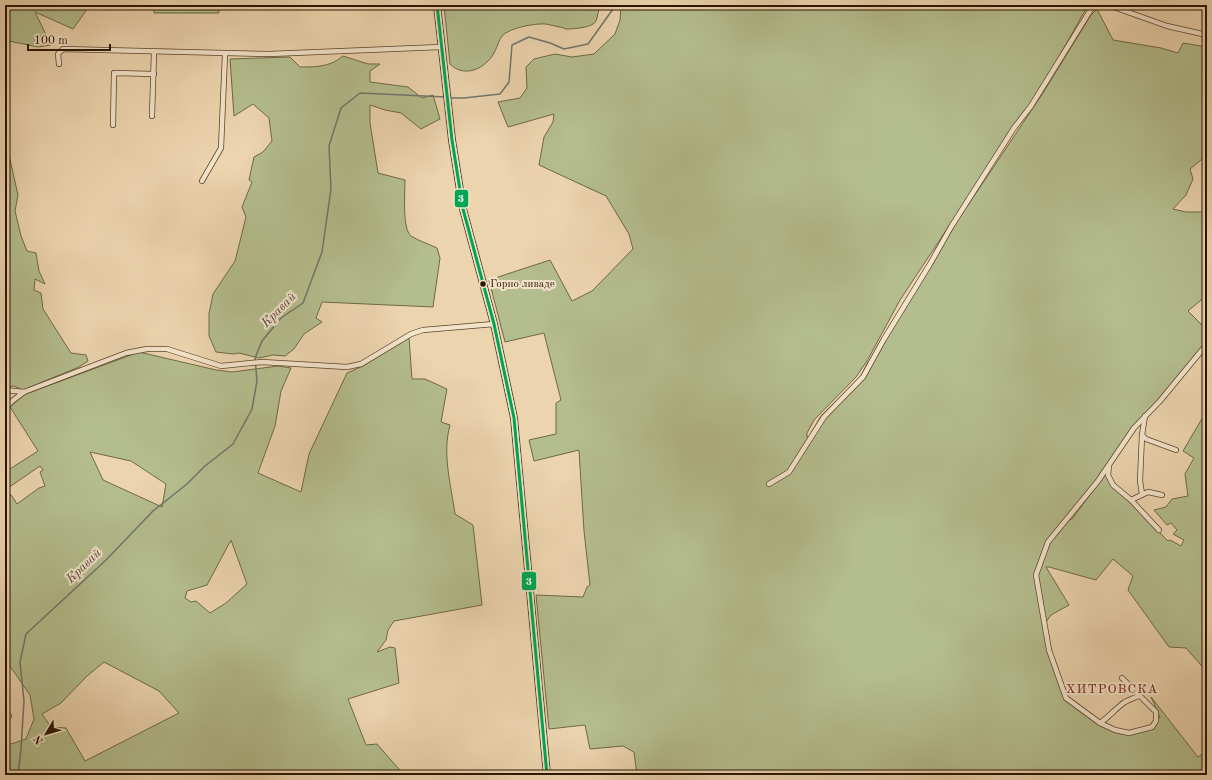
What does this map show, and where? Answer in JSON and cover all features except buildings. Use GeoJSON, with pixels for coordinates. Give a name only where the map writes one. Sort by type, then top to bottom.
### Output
{"type":"FeatureCollection","features":[{"type":"Feature","properties":{"kind":"street"},"geometry":{"type":"LineString","coordinates":[[437,5],[447,102],[463,209],[494,324],[514,418],[547,775]]}},
{"type":"Feature","properties":{"kind":"street"},"geometry":{"type":"LineString","coordinates":[[769,484],[789,472],[824,418],[863,377],[951,227],[1014,128],[1031,106],[1096,5]]}},
{"type":"Feature","properties":{"kind":"street"},"geometry":{"type":"LineString","coordinates":[[1108,5],[1168,26],[1207,35]]}},
{"type":"Feature","properties":{"kind":"street"},"geometry":{"type":"LineString","coordinates":[[59,64],[58,54],[63,49],[225,54],[331,52],[441,47]]}},
{"type":"Feature","properties":{"kind":"street"},"geometry":{"type":"LineString","coordinates":[[152,116],[154,52]]}},
{"type":"Feature","properties":{"kind":"street"},"geometry":{"type":"LineString","coordinates":[[202,181],[221,148],[225,54]]}},
{"type":"Feature","properties":{"kind":"street"},"geometry":{"type":"LineString","coordinates":[[113,125],[114,73],[154,74]]}},
{"type":"Feature","properties":{"kind":"street"},"geometry":{"type":"LineString","coordinates":[[5,410],[11,402],[24,392],[126,353],[147,349],[167,349],[221,366],[262,362],[347,367],[361,364],[411,334],[423,330],[494,324]]}},
{"type":"Feature","properties":{"kind":"street"},"geometry":{"type":"LineString","coordinates":[[1122,678],[1156,712],[1156,721],[1152,727],[1129,733],[1115,730],[1100,723],[1066,698],[1049,650],[1036,576],[1048,542],[1074,512],[1109,466],[1134,428],[1207,344]]}},
{"type":"Feature","properties":{"kind":"street"},"geometry":{"type":"LineString","coordinates":[[5,390],[24,392]]}},
{"type":"Feature","properties":{"kind":"street"},"geometry":{"type":"LineString","coordinates":[[1142,494],[1140,481],[1142,435],[1145,416]]}},
{"type":"Feature","properties":{"kind":"street"},"geometry":{"type":"LineString","coordinates":[[1142,435],[1146,439],[1176,450]]}},
{"type":"Feature","properties":{"kind":"street"},"geometry":{"type":"LineString","coordinates":[[1109,466],[1108,475],[1114,485],[1131,500],[1159,530]]}},
{"type":"Feature","properties":{"kind":"street"},"geometry":{"type":"LineString","coordinates":[[1131,500],[1148,492],[1162,495]]}},
{"type":"Feature","properties":{"kind":"street"},"geometry":{"type":"LineString","coordinates":[[1100,723],[1127,701],[1140,695]]}},
{"type":"Feature","properties":{"kind":"street"},"geometry":{"type":"LineString","coordinates":[[5,711],[9,716]]}},
{"type":"Feature","properties":{"kind":"green space"},"geometry":{"type":"Polygon","coordinates":[[[5,5],[90,5],[73,29],[35,12],[51,45],[38,47],[9,41],[5,43],[5,5]]]}},
{"type":"Feature","properties":{"kind":"green space"},"geometry":{"type":"Polygon","coordinates":[[[154,5],[218,5],[219,13],[154,13],[154,5]]]}},
{"type":"Feature","properties":{"kind":"green space"},"geometry":{"type":"Polygon","coordinates":[[[444,5],[600,5],[596,21],[587,27],[565,29],[548,24],[541,24],[529,25],[505,33],[487,62],[475,70],[462,71],[450,64],[444,5]]]}},
{"type":"Feature","properties":{"kind":"green space"},"geometry":{"type":"Polygon","coordinates":[[[621,5],[1073,5],[1086,9],[1045,81],[900,300],[867,361],[856,377],[814,420],[807,433],[807,437],[809,437],[821,416],[861,376],[868,362],[870,363],[940,247],[1043,93],[1091,15],[1097,9],[1113,40],[1161,48],[1178,53],[1183,43],[1207,47],[1207,149],[1204,152],[1207,155],[1190,169],[1193,179],[1186,195],[1173,209],[1186,212],[1207,212],[1207,295],[1188,311],[1207,330],[1207,343],[1176,382],[1139,421],[1069,520],[1072,519],[1107,472],[1111,484],[1168,541],[1170,540],[1181,546],[1184,540],[1173,534],[1177,530],[1171,523],[1167,525],[1154,510],[1166,507],[1172,499],[1188,496],[1185,474],[1194,458],[1183,451],[1207,410],[1207,672],[1186,648],[1169,647],[1128,590],[1133,576],[1113,559],[1096,580],[1046,567],[1069,605],[1051,615],[1046,622],[1060,687],[1070,700],[1095,719],[1124,731],[1138,732],[1150,727],[1160,717],[1151,697],[1198,757],[1207,751],[1207,775],[637,775],[634,752],[623,746],[590,749],[585,725],[549,729],[536,595],[583,597],[587,587],[590,585],[584,531],[579,450],[534,461],[529,440],[556,434],[556,403],[561,400],[544,333],[505,342],[489,280],[550,260],[572,301],[592,291],[633,249],[629,234],[606,196],[539,165],[544,137],[553,122],[554,114],[508,127],[498,102],[520,98],[527,88],[526,67],[534,59],[555,54],[572,57],[594,54],[615,34],[620,20],[621,5]]]}},
{"type":"Feature","properties":{"kind":"green space"},"geometry":{"type":"Polygon","coordinates":[[[343,56],[368,64],[380,64],[370,71],[370,82],[408,87],[422,98],[433,95],[440,119],[421,129],[401,113],[370,105],[370,123],[378,173],[405,180],[405,218],[408,232],[414,238],[437,248],[440,258],[433,307],[322,302],[316,318],[322,322],[304,334],[294,349],[285,356],[273,355],[259,358],[239,353],[233,354],[216,352],[209,336],[209,314],[213,294],[235,261],[246,217],[242,207],[252,182],[249,180],[254,157],[263,152],[272,141],[269,118],[253,104],[234,116],[230,59],[290,57],[300,67],[312,67],[323,66],[338,60],[343,56]]]}},
{"type":"Feature","properties":{"kind":"green space"},"geometry":{"type":"Polygon","coordinates":[[[5,148],[9,155],[18,195],[15,211],[21,236],[27,251],[36,253],[39,271],[45,284],[35,279],[34,290],[41,293],[43,309],[71,353],[86,355],[88,361],[79,367],[23,390],[14,386],[5,387],[5,148]]]}},
{"type":"Feature","properties":{"kind":"green space"},"geometry":{"type":"Polygon","coordinates":[[[409,338],[412,379],[425,379],[447,389],[441,422],[450,425],[447,458],[455,514],[473,525],[482,605],[394,621],[388,630],[386,640],[377,652],[390,647],[395,648],[399,683],[348,699],[366,745],[377,744],[404,775],[5,775],[5,746],[26,739],[34,719],[30,695],[5,659],[5,490],[5,472],[38,451],[10,407],[23,395],[139,352],[216,370],[232,372],[278,366],[291,368],[281,391],[275,426],[258,473],[301,492],[309,454],[347,373],[363,366],[409,338]],[[90,452],[103,480],[162,507],[166,484],[131,461],[90,452]],[[40,466],[5,490],[12,496],[17,504],[39,488],[45,486],[40,472],[43,470],[40,466]],[[231,540],[207,585],[187,591],[185,598],[191,602],[196,601],[210,613],[226,603],[247,584],[231,540]],[[104,662],[87,676],[61,703],[42,714],[51,727],[66,728],[85,761],[179,713],[159,691],[104,662]]]}},
{"type":"Feature","properties":{"kind":"waterway","name":"Кравай"},"geometry":{"type":"LineString","coordinates":[[450,98],[500,94],[509,82],[512,45],[529,37],[564,49],[588,44],[613,9],[613,5]]}},
{"type":"Feature","properties":{"kind":"waterway","name":"Кравай"},"geometry":{"type":"LineString","coordinates":[[18,775],[24,701],[20,662],[26,634],[106,560],[153,511],[233,444],[252,409],[257,381],[255,358],[262,341],[281,318],[303,303],[322,252],[331,189],[329,146],[341,108],[360,93],[446,97]]}},
{"type":"Feature","properties":{"kind":"transit line","name":"3"},"geometry":{"type":"LineString","coordinates":[[437,5],[452,140],[463,209],[494,324],[514,418],[547,775]]}},
{"type":"Feature","properties":{"kind":"place","name":"Горно ливаде"},"geometry":{"type":"Point","coordinates":[483,284]}},
{"type":"Feature","properties":{"kind":"district","name":"ХИТРОВСКА"},"geometry":{"type":"Point","coordinates":[1112,689]}}]}
